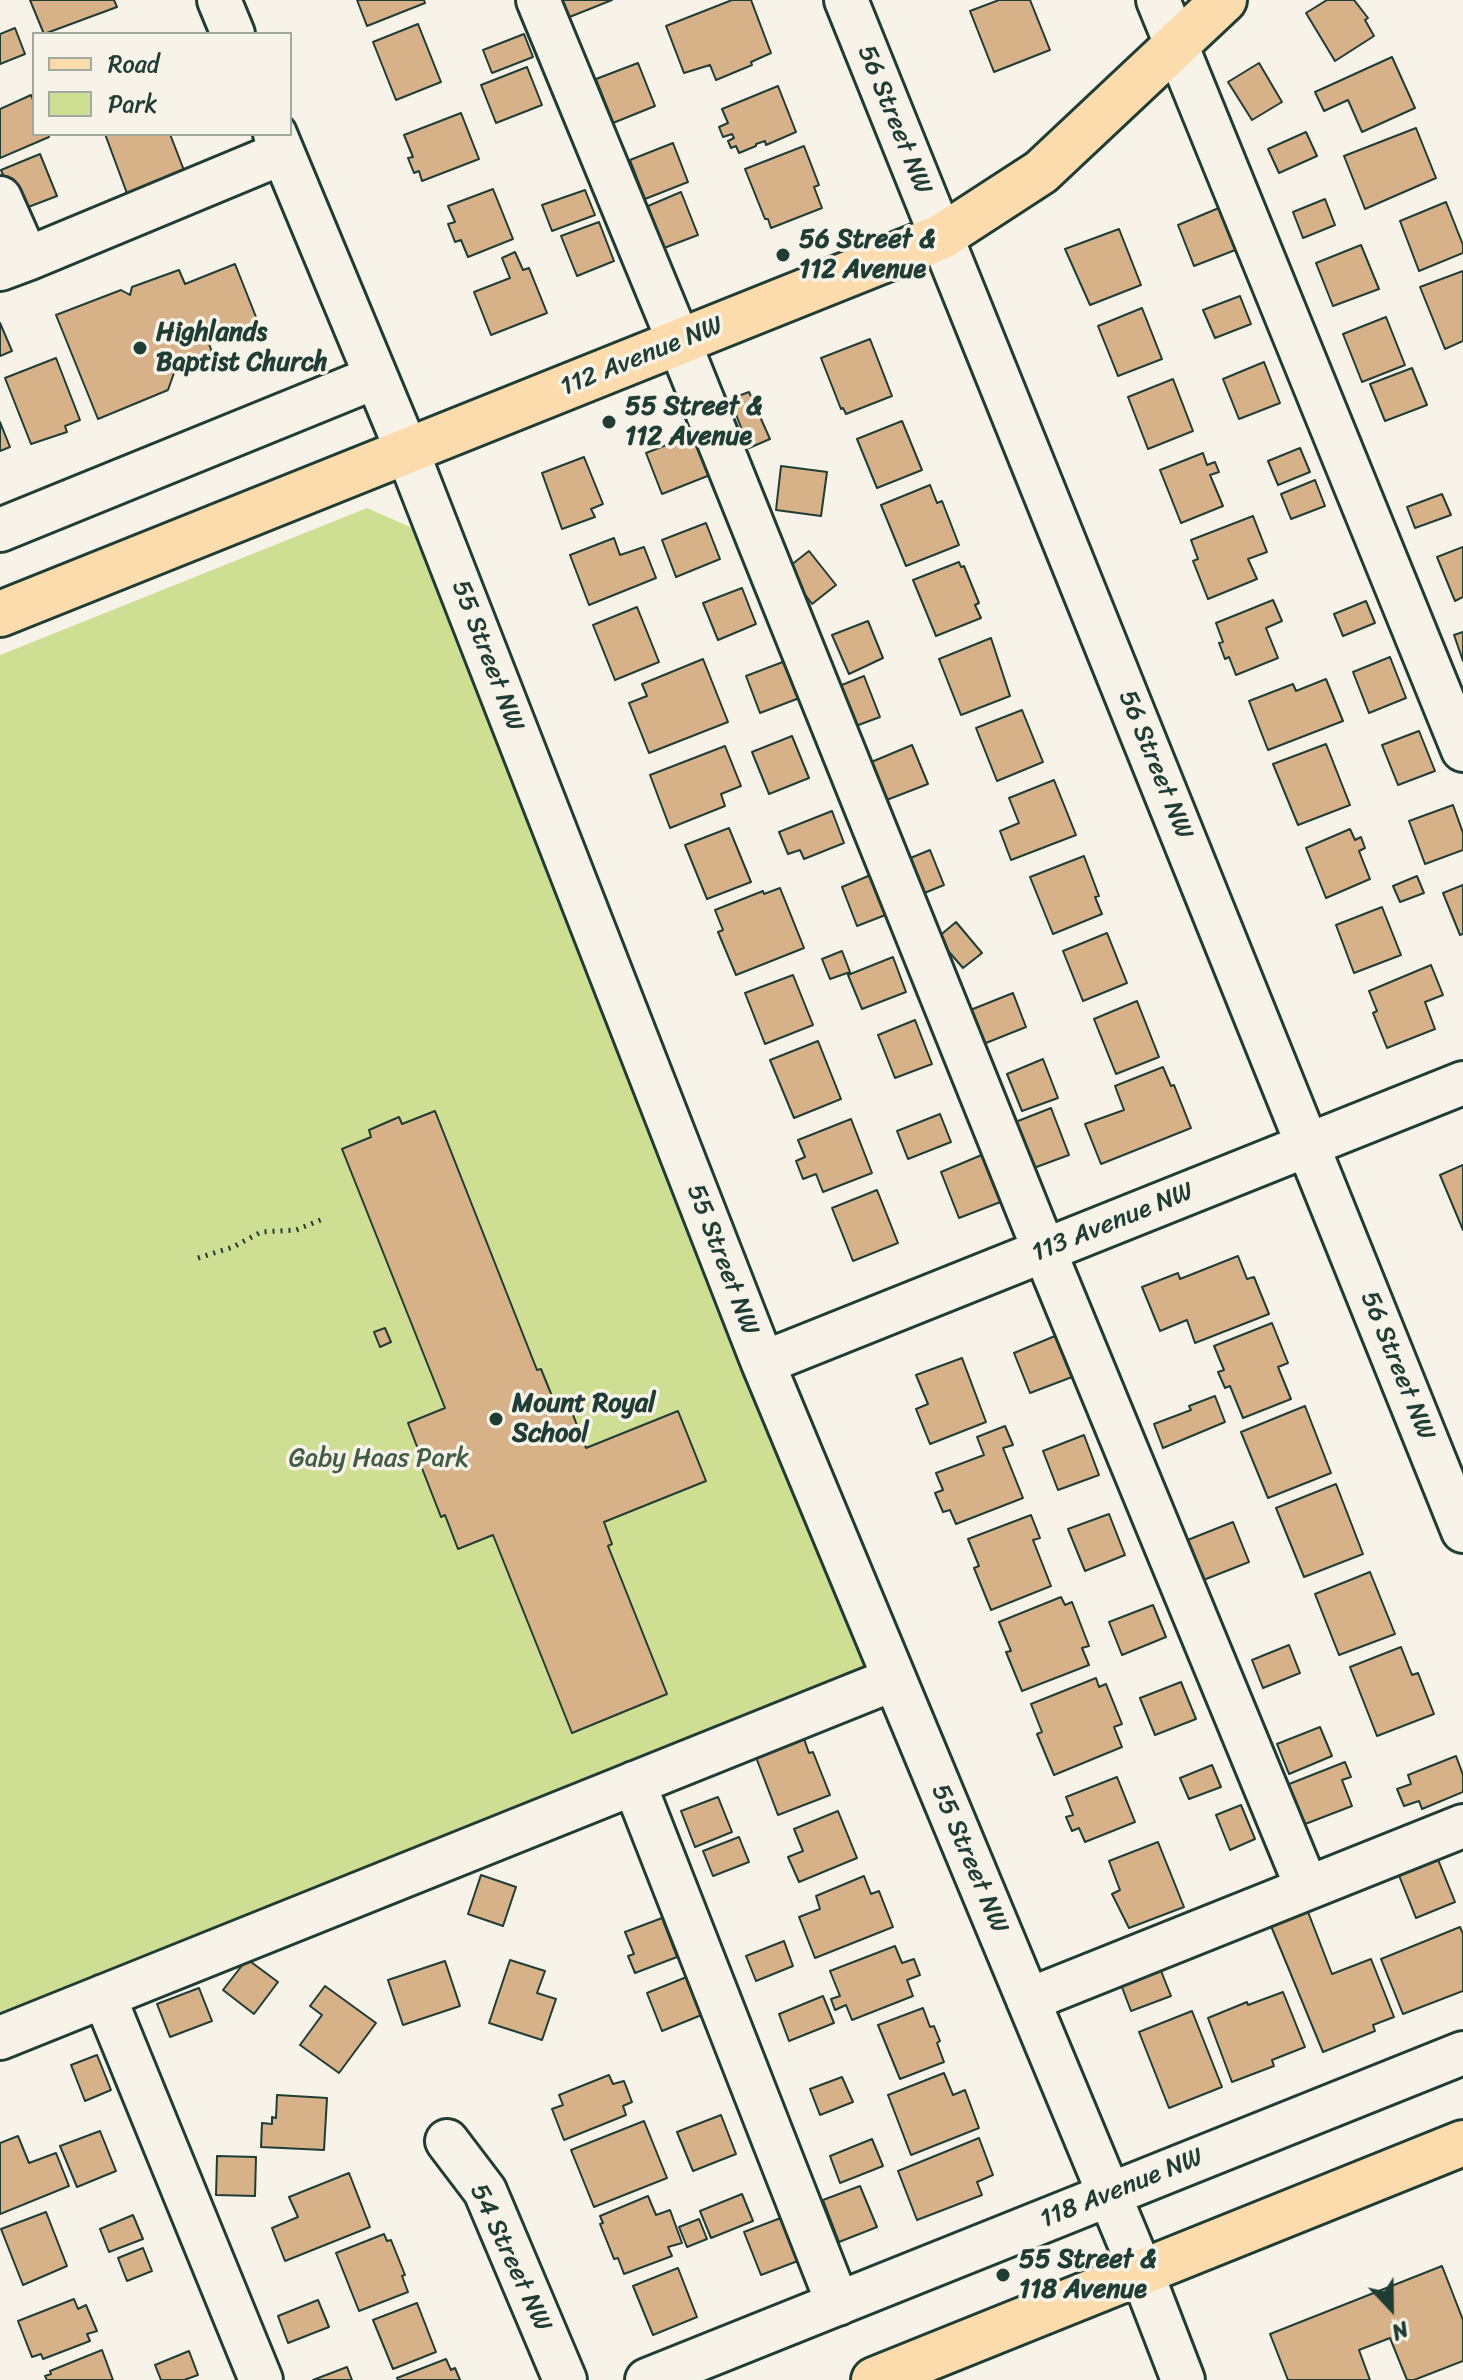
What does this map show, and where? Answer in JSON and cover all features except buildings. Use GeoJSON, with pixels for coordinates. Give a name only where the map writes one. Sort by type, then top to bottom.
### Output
{"type":"FeatureCollection","features":[{"type":"Feature","properties":{"kind":"main road","name":"112 Avenue NW"},"geometry":{"type":"LineString","coordinates":[[0,614],[941,237],[1041,172],[1224,0]]}},
{"type":"Feature","properties":{"kind":"main road"},"geometry":{"type":"LineString","coordinates":[[874,2380],[1463,2143]]}},
{"type":"Feature","properties":{"kind":"street"},"geometry":{"type":"LineString","coordinates":[[219,0],[232,32]]}},
{"type":"Feature","properties":{"kind":"street"},"geometry":{"type":"LineString","coordinates":[[538,0],[1044,1250],[1307,1888]]}},
{"type":"Feature","properties":{"kind":"street","name":"56 Street NW"},"geometry":{"type":"LineString","coordinates":[[846,0],[1463,1531]]}},
{"type":"Feature","properties":{"kind":"street"},"geometry":{"type":"LineString","coordinates":[[1158,0],[1463,750]]}},
{"type":"Feature","properties":{"kind":"street"},"geometry":{"type":"LineString","coordinates":[[0,198],[13,264],[278,143]]}},
{"type":"Feature","properties":{"kind":"street","name":"55 Street NW"},"geometry":{"type":"LineString","coordinates":[[278,143],[407,451],[763,1363],[1141,2271],[1183,2380]]}},
{"type":"Feature","properties":{"kind":"street"},"geometry":{"type":"LineString","coordinates":[[0,530],[376,377]]}},
{"type":"Feature","properties":{"kind":"street","name":"113 Avenue NW"},"geometry":{"type":"LineString","coordinates":[[763,1363],[1463,1083]]}},
{"type":"Feature","properties":{"kind":"street"},"geometry":{"type":"LineString","coordinates":[[0,2038],[894,1679]]}},
{"type":"Feature","properties":{"kind":"street"},"geometry":{"type":"LineString","coordinates":[[634,1783],[838,2304]]}},
{"type":"Feature","properties":{"kind":"street"},"geometry":{"type":"LineString","coordinates":[[1028,2000],[1463,1826]]}},
{"type":"Feature","properties":{"kind":"street"},"geometry":{"type":"LineString","coordinates":[[104,1996],[261,2380]]}},
{"type":"Feature","properties":{"kind":"street","name":"118 Avenue NW"},"geometry":{"type":"LineString","coordinates":[[647,2380],[1463,2053]]}},
{"type":"Feature","properties":{"kind":"street","name":"54 Street NW"},"geometry":{"type":"LineString","coordinates":[[447,2141],[485,2191],[565,2380]]}},
{"type":"Feature","properties":{"kind":"path"},"geometry":{"type":"LineString","coordinates":[[198,1258],[233,1247],[261,1232],[296,1230],[323,1219]]}},
{"type":"Feature","properties":{"kind":"green space","name":"Gaby Haas Park"},"geometry":{"type":"Polygon","coordinates":[[[367,508],[417,530],[872,1669],[0,2022],[0,655],[367,508]]]}},
{"type":"Feature","properties":{"kind":"place","name":"56 Street & 112 Avenue"},"geometry":{"type":"Point","coordinates":[783,255]}},
{"type":"Feature","properties":{"kind":"place","name":"Highlands Baptist Church"},"geometry":{"type":"Point","coordinates":[140,348]}},
{"type":"Feature","properties":{"kind":"place","name":"55 Street & 112 Avenue"},"geometry":{"type":"Point","coordinates":[609,422]}},
{"type":"Feature","properties":{"kind":"place","name":"Mount Royal School"},"geometry":{"type":"Point","coordinates":[496,1419]}},
{"type":"Feature","properties":{"kind":"place","name":"55 Street & 118 Avenue"},"geometry":{"type":"Point","coordinates":[1003,2275]}}]}
